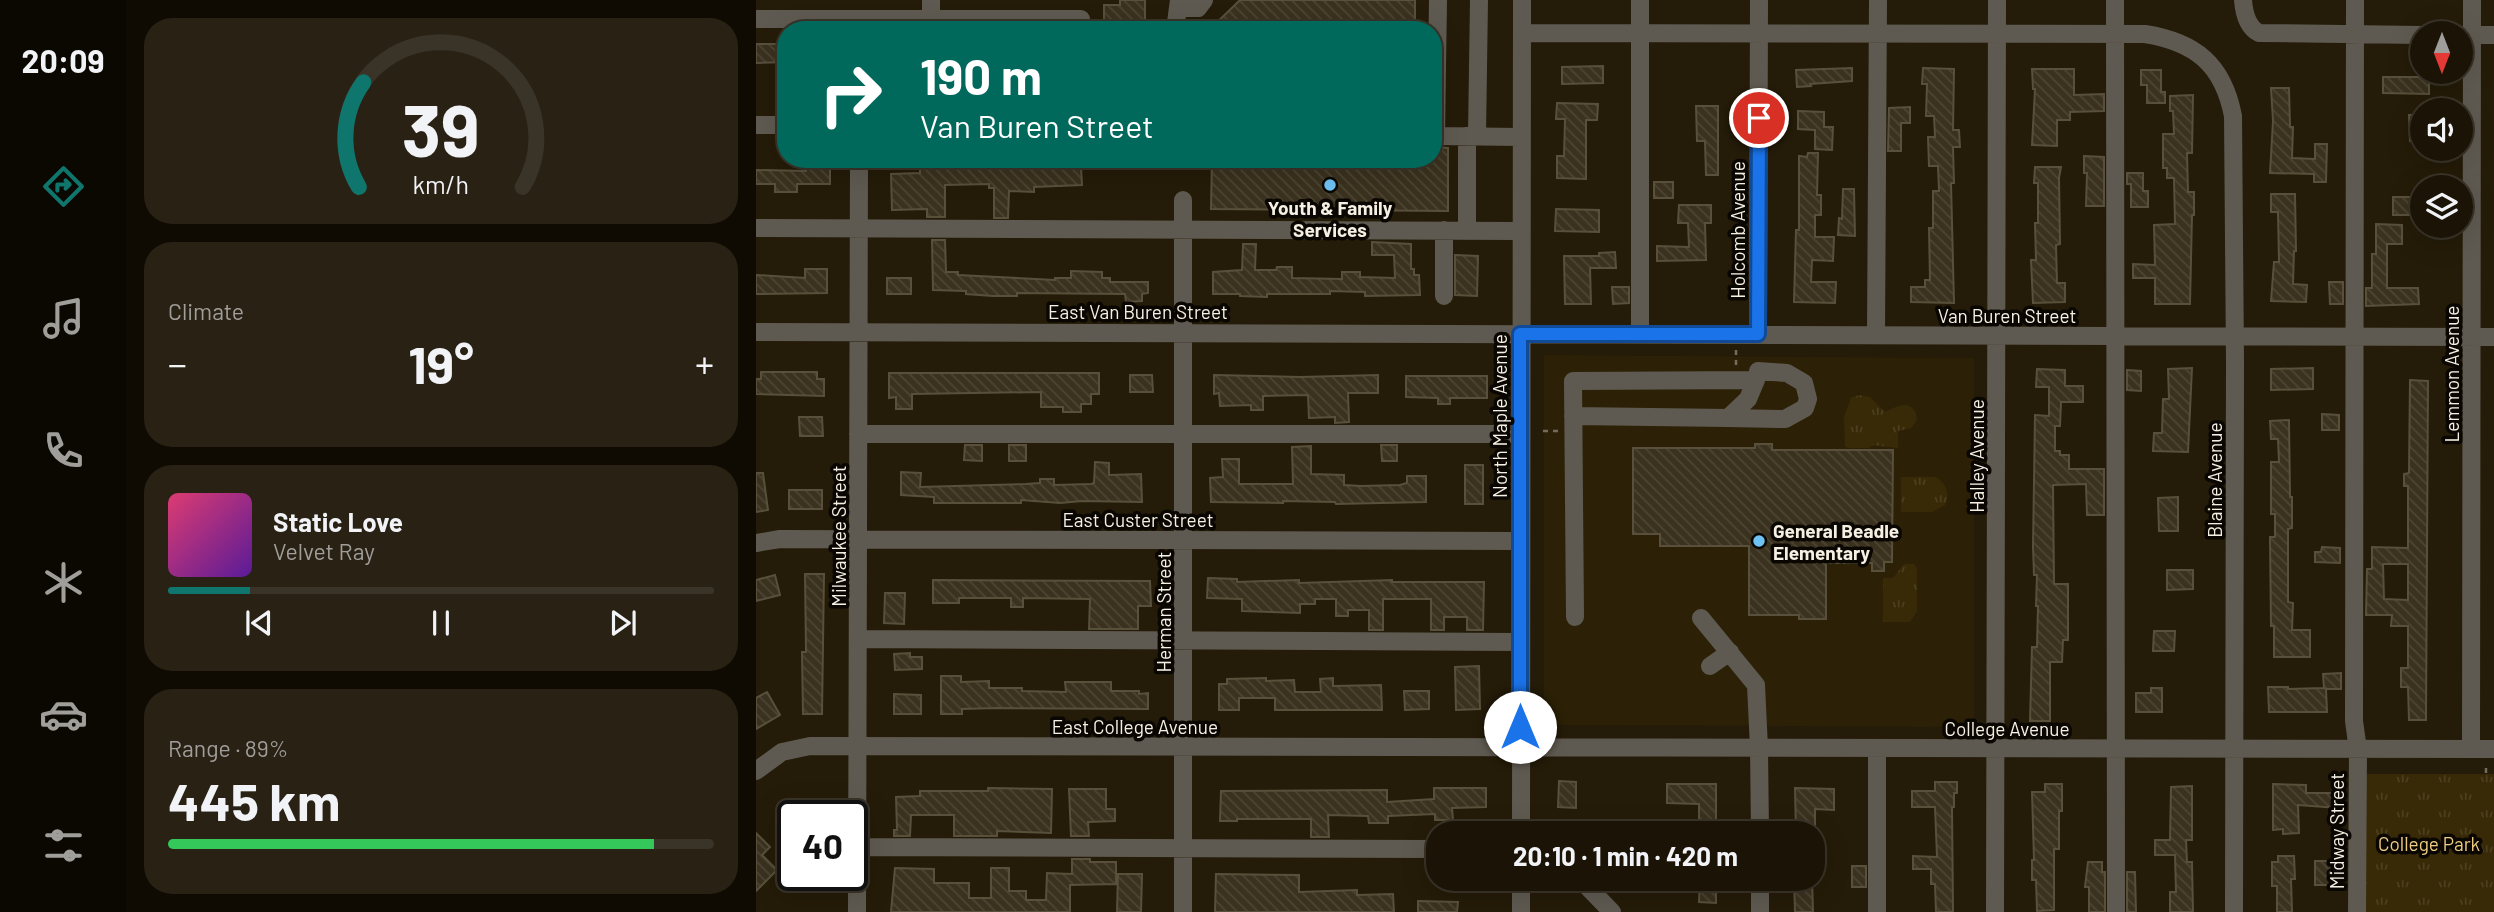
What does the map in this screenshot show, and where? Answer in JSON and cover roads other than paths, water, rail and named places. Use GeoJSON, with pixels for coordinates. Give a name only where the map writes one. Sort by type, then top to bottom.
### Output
{"type":"FeatureCollection","features":[{"type":"Feature","properties":{"kind":"street"},"geometry":{"type":"LineString","coordinates":[[859,0],[859,21]]}},
{"type":"Feature","properties":{"kind":"street"},"geometry":{"type":"LineString","coordinates":[[931,0],[931,19]]}},
{"type":"Feature","properties":{"kind":"street"},"geometry":{"type":"LineString","coordinates":[[1179,4],[1198,8],[1204,0]]}},
{"type":"Feature","properties":{"kind":"street"},"geometry":{"type":"LineString","coordinates":[[1438,0],[1438,21]]}},
{"type":"Feature","properties":{"kind":"street"},"geometry":{"type":"LineString","coordinates":[[1467,230],[1479,0]]}},
{"type":"Feature","properties":{"kind":"street","name":"North Maple Avenue"},"geometry":{"type":"LineString","coordinates":[[1521,0],[1522,821]]}},
{"type":"Feature","properties":{"kind":"street"},"geometry":{"type":"LineString","coordinates":[[1640,0],[1640,334]]}},
{"type":"Feature","properties":{"kind":"street","name":"Holcomb Avenue"},"geometry":{"type":"LineString","coordinates":[[1758,334],[1759,0]]}},
{"type":"Feature","properties":{"kind":"street"},"geometry":{"type":"LineString","coordinates":[[1876,335],[1878,0]]}},
{"type":"Feature","properties":{"kind":"street","name":"Halley Avenue"},"geometry":{"type":"LineString","coordinates":[[1995,912],[1997,0]]}},
{"type":"Feature","properties":{"kind":"street"},"geometry":{"type":"LineString","coordinates":[[2115,0],[2116,912]]}},
{"type":"Feature","properties":{"kind":"street"},"geometry":{"type":"LineString","coordinates":[[2243,0],[2244,13],[2252,30],[2259,33],[2410,35]]}},
{"type":"Feature","properties":{"kind":"street","name":"Midway Street"},"geometry":{"type":"LineString","coordinates":[[2355,0],[2354,721],[2358,750],[2357,912]]}},
{"type":"Feature","properties":{"kind":"street","name":"Lemmon Avenue"},"geometry":{"type":"LineString","coordinates":[[2468,21],[2472,0]]}},
{"type":"Feature","properties":{"kind":"street"},"geometry":{"type":"LineString","coordinates":[[756,19],[797,21]]}},
{"type":"Feature","properties":{"kind":"street"},"geometry":{"type":"LineString","coordinates":[[902,21],[1081,19]]}},
{"type":"Feature","properties":{"kind":"street"},"geometry":{"type":"LineString","coordinates":[[1522,33],[2115,33]]}},
{"type":"Feature","properties":{"kind":"street","name":"Blaine Avenue"},"geometry":{"type":"LineString","coordinates":[[2115,33],[2175,39],[2204,57],[2225,86],[2233,116],[2234,912]]}},
{"type":"Feature","properties":{"kind":"street"},"geometry":{"type":"LineString","coordinates":[[2473,35],[2494,35]]}},
{"type":"Feature","properties":{"kind":"street","name":"Lemmon Avenue"},"geometry":{"type":"LineString","coordinates":[[2467,84],[2473,338],[2471,749]]}},
{"type":"Feature","properties":{"kind":"street"},"geometry":{"type":"LineString","coordinates":[[756,125],[777,125]]}},
{"type":"Feature","properties":{"kind":"street"},"geometry":{"type":"LineString","coordinates":[[1442,136],[1521,137]]}},
{"type":"Feature","properties":{"kind":"street","name":"Milwaukee Street"},"geometry":{"type":"LineString","coordinates":[[858,800],[859,168]]}},
{"type":"Feature","properties":{"kind":"street","name":"Herman Street"},"geometry":{"type":"LineString","coordinates":[[1183,200],[1183,912]]}},
{"type":"Feature","properties":{"kind":"street"},"geometry":{"type":"LineString","coordinates":[[756,228],[1520,231]]}},
{"type":"Feature","properties":{"kind":"street"},"geometry":{"type":"LineString","coordinates":[[1444,230],[1444,296]]}},
{"type":"Feature","properties":{"kind":"street","name":"East Van Buren Street"},"geometry":{"type":"LineString","coordinates":[[756,332],[1520,334]]}},
{"type":"Feature","properties":{"kind":"street","name":"Van Buren Street"},"geometry":{"type":"LineString","coordinates":[[1520,334],[2494,337]]}},
{"type":"Feature","properties":{"kind":"street"},"geometry":{"type":"LineString","coordinates":[[1573,416],[1785,419],[1805,408],[1808,399],[1804,383],[1787,373],[1573,381],[1573,416],[1575,617]]}},
{"type":"Feature","properties":{"kind":"street"},"geometry":{"type":"LineString","coordinates":[[1728,418],[1748,399],[1757,376]]}},
{"type":"Feature","properties":{"kind":"street"},"geometry":{"type":"LineString","coordinates":[[858,434],[1520,434]]}},
{"type":"Feature","properties":{"kind":"street","name":"East Custer Street"},"geometry":{"type":"LineString","coordinates":[[756,543],[780,539],[1520,541]]}},
{"type":"Feature","properties":{"kind":"street"},"geometry":{"type":"LineString","coordinates":[[1701,618],[1756,685],[1760,821]]}},
{"type":"Feature","properties":{"kind":"street"},"geometry":{"type":"LineString","coordinates":[[859,639],[1520,642]]}},
{"type":"Feature","properties":{"kind":"street"},"geometry":{"type":"LineString","coordinates":[[1710,666],[1730,652]]}},
{"type":"Feature","properties":{"kind":"street","name":"East College Avenue"},"geometry":{"type":"LineString","coordinates":[[756,771],[773,758],[792,749],[810,746],[1520,746]]}},
{"type":"Feature","properties":{"kind":"street","name":"College Avenue"},"geometry":{"type":"LineString","coordinates":[[1520,746],[1996,750],[2494,749]]}},
{"type":"Feature","properties":{"kind":"street"},"geometry":{"type":"LineString","coordinates":[[1877,749],[1877,912]]}},
{"type":"Feature","properties":{"kind":"street"},"geometry":{"type":"LineString","coordinates":[[868,847],[1426,849]]}},
{"type":"Feature","properties":{"kind":"street","name":"Milwaukee Street"},"geometry":{"type":"LineString","coordinates":[[857,891],[857,912]]}},
{"type":"Feature","properties":{"kind":"street"},"geometry":{"type":"LineString","coordinates":[[1521,891],[1521,912]]}},
{"type":"Feature","properties":{"kind":"street"},"geometry":{"type":"LineString","coordinates":[[1592,891],[1612,912]]}},
{"type":"Feature","properties":{"kind":"street"},"geometry":{"type":"LineString","coordinates":[[1760,891],[1760,912]]}},
{"type":"Feature","properties":{"kind":"place","name":"Youth & Family Services"},"geometry":{"type":"Point","coordinates":[1330,185]}},
{"type":"Feature","properties":{"kind":"place","name":"General Beadle Elementary"},"geometry":{"type":"Point","coordinates":[1759,541]}},
{"type":"Feature","properties":{"kind":"park label","name":"College Park"},"geometry":{"type":"Point","coordinates":[2429,843]}}]}
